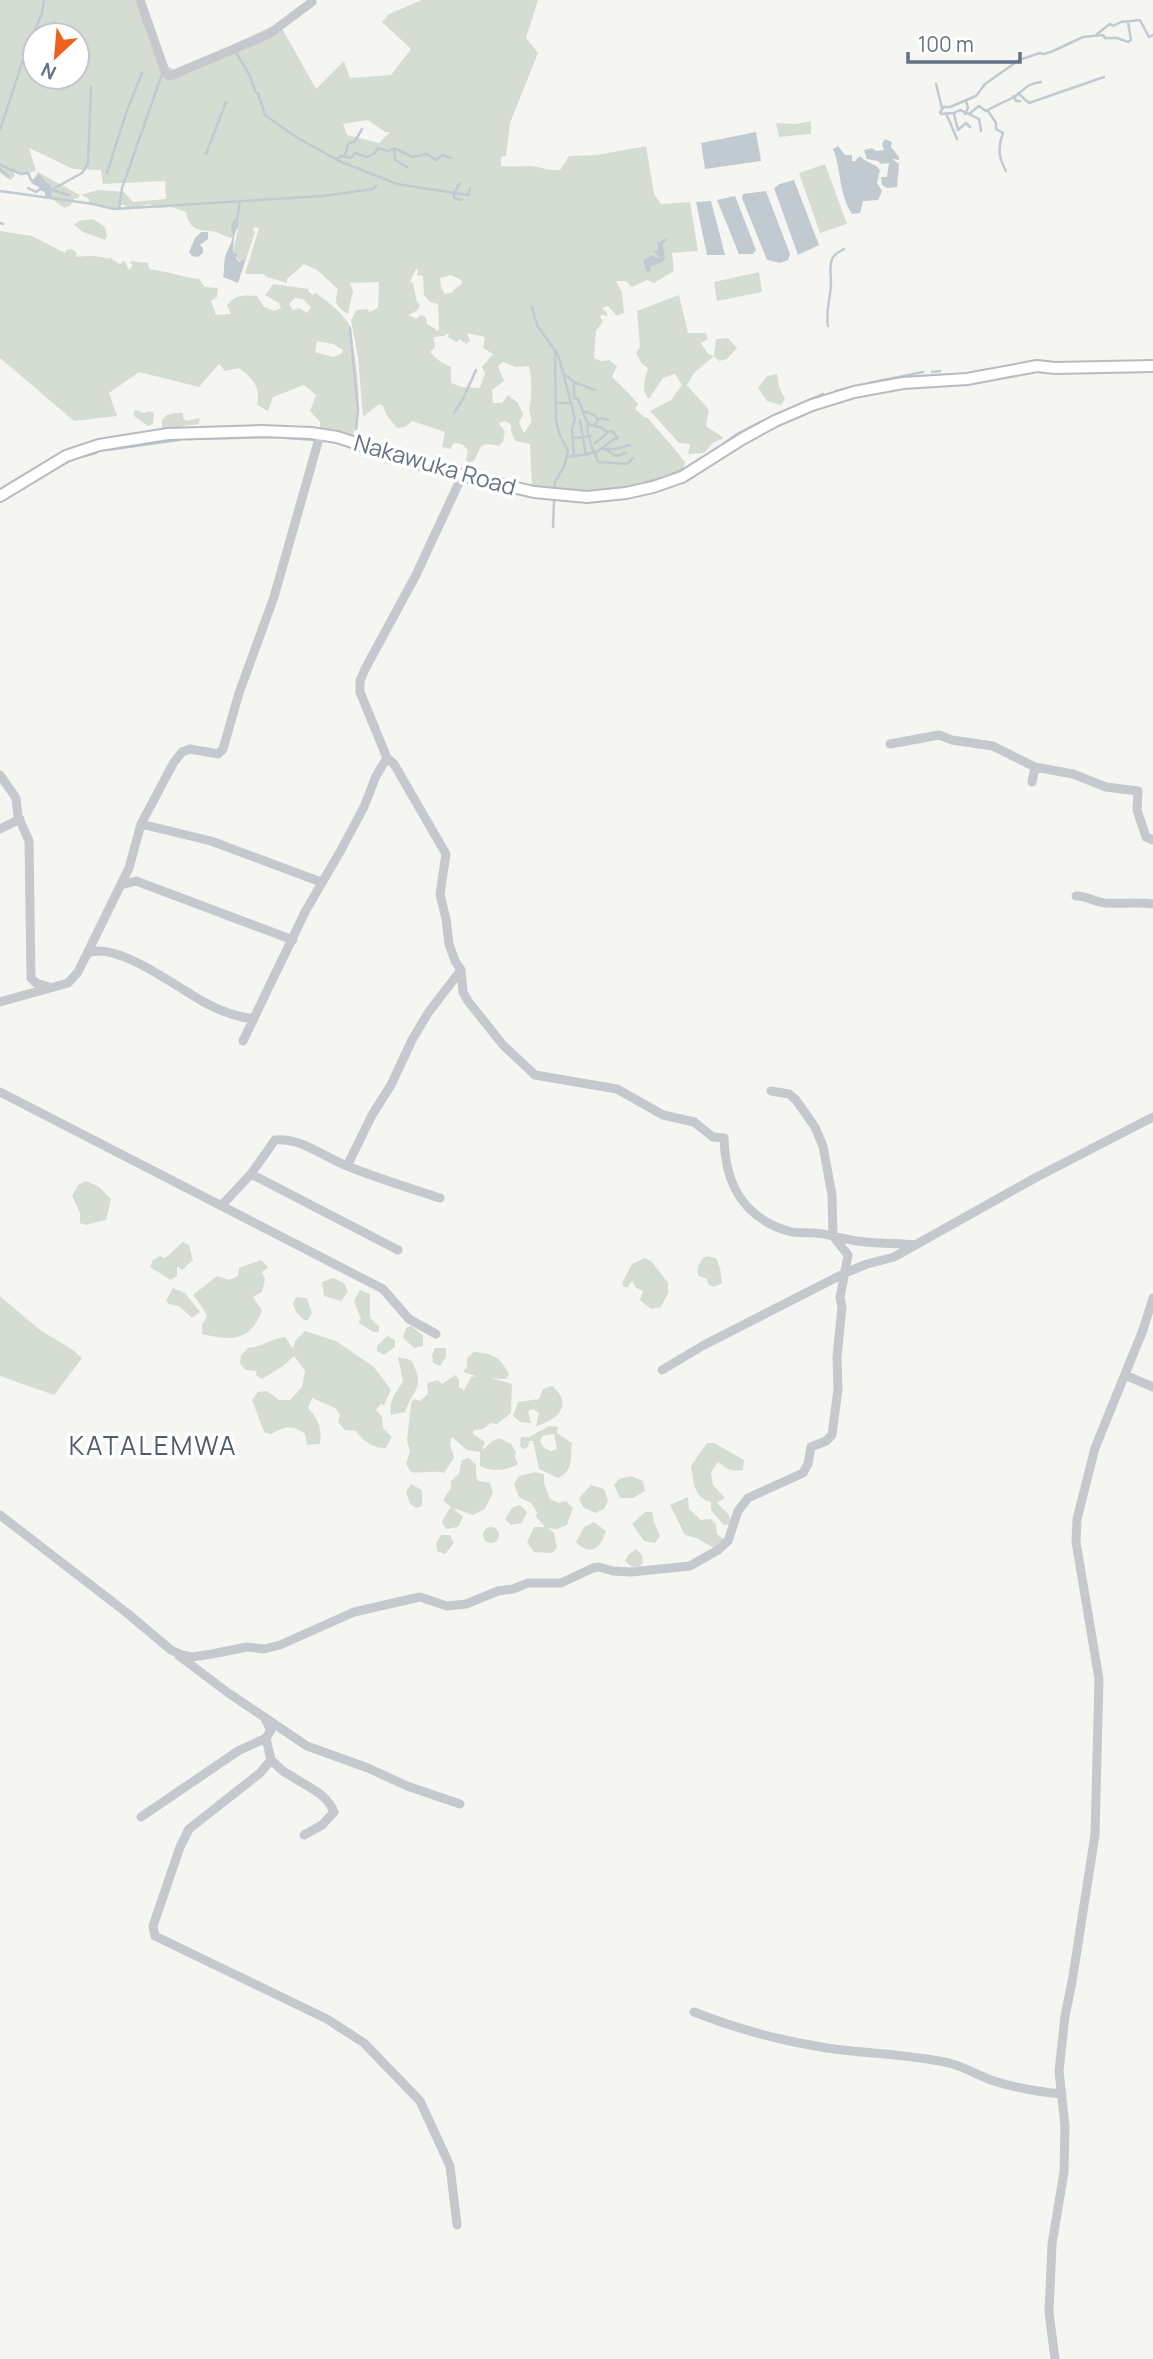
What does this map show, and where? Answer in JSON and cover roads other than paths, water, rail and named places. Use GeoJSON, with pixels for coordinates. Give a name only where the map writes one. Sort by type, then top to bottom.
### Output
{"type":"FeatureCollection","features":[{"type":"Feature","properties":{"kind":"main road","name":"Nakawuka Road"},"geometry":{"type":"LineString","coordinates":[[0,496],[66,456],[84,449],[130,439],[182,433],[262,431],[337,437],[462,476],[534,492],[587,497],[626,493],[653,488],[682,477],[775,421],[812,405],[854,392],[903,383],[967,379],[1037,366],[1055,369],[1153,366]]}},
{"type":"Feature","properties":{"kind":"street"},"geometry":{"type":"LineString","coordinates":[[140,0],[166,74],[170,76],[269,34],[312,2]]}},
{"type":"Feature","properties":{"kind":"street"},"geometry":{"type":"LineString","coordinates":[[0,1002],[68,983],[78,972],[129,868],[141,824],[182,752],[190,749],[218,754],[223,749],[239,693],[274,597],[320,435]]}},
{"type":"Feature","properties":{"kind":"street"},"geometry":{"type":"LineString","coordinates":[[462,476],[416,575],[360,681],[360,692],[387,758],[394,764],[446,854],[440,894],[449,944],[454,961],[461,970],[463,992],[468,1001],[503,1045],[535,1075],[617,1089],[663,1115],[694,1122],[713,1137],[724,1138],[728,1172],[735,1193],[749,1209],[765,1221],[789,1232],[833,1236],[853,1241],[916,1245]]}},
{"type":"Feature","properties":{"kind":"street"},"geometry":{"type":"LineString","coordinates":[[890,744],[939,735],[951,740],[993,746],[1035,767],[1073,774],[1106,787],[1138,791],[1137,810],[1146,837],[1153,840]]}},
{"type":"Feature","properties":{"kind":"street"},"geometry":{"type":"LineString","coordinates":[[243,1041],[305,912],[347,840],[387,758]]}},
{"type":"Feature","properties":{"kind":"street"},"geometry":{"type":"LineString","coordinates":[[1031,782],[1035,767]]}},
{"type":"Feature","properties":{"kind":"street"},"geometry":{"type":"LineString","coordinates":[[0,775],[16,798],[20,819],[29,841],[31,978],[36,983],[51,987]]}},
{"type":"Feature","properties":{"kind":"street"},"geometry":{"type":"LineString","coordinates":[[0,829],[20,819]]}},
{"type":"Feature","properties":{"kind":"street"},"geometry":{"type":"LineString","coordinates":[[141,824],[211,841],[321,882]]}},
{"type":"Feature","properties":{"kind":"street"},"geometry":{"type":"LineString","coordinates":[[129,868],[129,873],[136,881],[293,940]]}},
{"type":"Feature","properties":{"kind":"street"},"geometry":{"type":"LineString","coordinates":[[121,886],[136,881]]}},
{"type":"Feature","properties":{"kind":"street"},"geometry":{"type":"LineString","coordinates":[[1076,897],[1087,896],[1102,903],[1153,904]]}},
{"type":"Feature","properties":{"kind":"street"},"geometry":{"type":"LineString","coordinates":[[96,939],[101,949]]}},
{"type":"Feature","properties":{"kind":"street"},"geometry":{"type":"LineString","coordinates":[[88,953],[101,949],[145,966],[205,1003],[219,1007],[229,1014],[254,1019]]}},
{"type":"Feature","properties":{"kind":"street"},"geometry":{"type":"LineString","coordinates":[[347,1166],[412,1040],[428,1013],[461,970]]}},
{"type":"Feature","properties":{"kind":"street"},"geometry":{"type":"LineString","coordinates":[[171,1650],[192,1657],[247,1647],[264,1649],[280,1645],[354,1612],[420,1597],[447,1606],[466,1604],[528,1583],[561,1583],[593,1568],[631,1572],[690,1566],[728,1541],[738,1511],[748,1498],[803,1473],[808,1464],[811,1447],[826,1441],[832,1434],[838,1389],[837,1357],[842,1307],[840,1298],[848,1255],[833,1236],[832,1195],[823,1146],[806,1111],[796,1100],[789,1094],[771,1091]]}},
{"type":"Feature","properties":{"kind":"street"},"geometry":{"type":"LineString","coordinates":[[0,1092],[383,1289],[409,1319],[436,1334]]}},
{"type":"Feature","properties":{"kind":"street"},"geometry":{"type":"LineString","coordinates":[[662,1370],[704,1345],[845,1273],[894,1257],[1104,1141],[1153,1117]]}},
{"type":"Feature","properties":{"kind":"street"},"geometry":{"type":"LineString","coordinates":[[221,1206],[251,1174],[275,1140],[284,1139],[300,1143],[347,1166],[440,1198]]}},
{"type":"Feature","properties":{"kind":"street"},"geometry":{"type":"LineString","coordinates":[[251,1174],[398,1250]]}},
{"type":"Feature","properties":{"kind":"street"},"geometry":{"type":"LineString","coordinates":[[1055,2359],[1049,2312],[1052,2244],[1064,2172],[1065,2126],[1059,2071],[1065,2016],[1095,1835],[1099,1679],[1076,1542],[1077,1518],[1095,1448],[1153,1298]]}},
{"type":"Feature","properties":{"kind":"street"},"geometry":{"type":"LineString","coordinates":[[1125,1375],[1153,1387]]}},
{"type":"Feature","properties":{"kind":"street"},"geometry":{"type":"LineString","coordinates":[[0,1515],[171,1650],[307,1746],[460,1804]]}},
{"type":"Feature","properties":{"kind":"street"},"geometry":{"type":"LineString","coordinates":[[141,1817],[238,1751],[266,1738],[271,1730],[264,1718]]}},
{"type":"Feature","properties":{"kind":"street"},"geometry":{"type":"LineString","coordinates":[[266,1738],[271,1760],[287,1774],[330,1802],[334,1812],[322,1825],[304,1835]]}},
{"type":"Feature","properties":{"kind":"street"},"geometry":{"type":"LineString","coordinates":[[271,1760],[260,1773],[189,1829],[180,1847],[153,1926],[155,1936],[327,2019],[364,2043],[420,2101],[450,2166],[457,2225]]}},
{"type":"Feature","properties":{"kind":"street"},"geometry":{"type":"LineString","coordinates":[[694,2012],[725,2024],[785,2040],[951,2064],[995,2081],[1037,2092],[1062,2094]]}},
{"type":"Feature","properties":{"kind":"waterway"},"geometry":{"type":"LineString","coordinates":[[0,130],[42,13],[44,0]]}},
{"type":"Feature","properties":{"kind":"waterway"},"geometry":{"type":"LineString","coordinates":[[1097,34],[1110,24],[1113,26],[1121,22],[1140,20],[1149,37],[1153,35]]}},
{"type":"Feature","properties":{"kind":"waterway"},"geometry":{"type":"LineString","coordinates":[[940,112],[944,107],[976,96],[985,84],[1019,60],[1051,52],[1083,37],[1103,35],[1105,38],[1128,42],[1131,40],[1128,22]]}},
{"type":"Feature","properties":{"kind":"waterway"},"geometry":{"type":"LineString","coordinates":[[235,51],[258,93],[265,115],[296,137],[339,161],[397,184],[454,193],[454,198],[462,200]]}},
{"type":"Feature","properties":{"kind":"waterway"},"geometry":{"type":"LineString","coordinates":[[107,173],[142,73]]}},
{"type":"Feature","properties":{"kind":"waterway"},"geometry":{"type":"LineString","coordinates":[[119,209],[122,188],[162,74]]}},
{"type":"Feature","properties":{"kind":"waterway"},"geometry":{"type":"LineString","coordinates":[[1018,93],[1029,103],[1104,77]]}},
{"type":"Feature","properties":{"kind":"waterway"},"geometry":{"type":"LineString","coordinates":[[940,112],[954,113],[960,110],[969,114],[979,106],[986,111],[1016,96],[1027,86],[1041,82]]}},
{"type":"Feature","properties":{"kind":"waterway"},"geometry":{"type":"LineString","coordinates":[[936,84],[942,108]]}},
{"type":"Feature","properties":{"kind":"waterway"},"geometry":{"type":"LineString","coordinates":[[53,189],[82,173],[88,163],[91,91]]}},
{"type":"Feature","properties":{"kind":"waterway"},"geometry":{"type":"LineString","coordinates":[[1014,96],[1016,101],[1020,101]]}},
{"type":"Feature","properties":{"kind":"waterway"},"geometry":{"type":"LineString","coordinates":[[965,114],[968,108],[966,101]]}},
{"type":"Feature","properties":{"kind":"waterway"},"geometry":{"type":"LineString","coordinates":[[206,154],[226,102]]}},
{"type":"Feature","properties":{"kind":"waterway"},"geometry":{"type":"LineString","coordinates":[[988,111],[996,123],[996,129],[1003,133],[1000,152],[1006,171]]}},
{"type":"Feature","properties":{"kind":"waterway"},"geometry":{"type":"LineString","coordinates":[[946,113],[957,139]]}},
{"type":"Feature","properties":{"kind":"waterway"},"geometry":{"type":"LineString","coordinates":[[954,114],[958,130],[966,123],[970,127]]}},
{"type":"Feature","properties":{"kind":"waterway"},"geometry":{"type":"LineString","coordinates":[[969,114],[979,119],[981,131]]}},
{"type":"Feature","properties":{"kind":"waterway"},"geometry":{"type":"LineString","coordinates":[[345,156],[348,144],[355,141],[362,129]]}},
{"type":"Feature","properties":{"kind":"waterway"},"geometry":{"type":"LineString","coordinates":[[337,159],[341,156],[351,158],[355,153],[367,157],[378,148],[388,151],[394,148],[413,157],[427,154],[436,160],[442,155],[451,158]]}},
{"type":"Feature","properties":{"kind":"waterway"},"geometry":{"type":"LineString","coordinates":[[394,148],[395,160],[407,167]]}},
{"type":"Feature","properties":{"kind":"waterway"},"geometry":{"type":"LineString","coordinates":[[0,165],[21,174],[28,173],[31,180],[36,181]]}},
{"type":"Feature","properties":{"kind":"waterway"},"geometry":{"type":"LineString","coordinates":[[0,169],[8,176]]}},
{"type":"Feature","properties":{"kind":"waterway"},"geometry":{"type":"LineString","coordinates":[[460,183],[454,193],[468,195],[470,188]]}},
{"type":"Feature","properties":{"kind":"waterway"},"geometry":{"type":"LineString","coordinates":[[0,191],[114,209],[323,196],[373,189],[376,186]]}},
{"type":"Feature","properties":{"kind":"waterway"},"geometry":{"type":"LineString","coordinates":[[28,188],[36,192],[40,189],[46,191]]}},
{"type":"Feature","properties":{"kind":"waterway"},"geometry":{"type":"LineString","coordinates":[[52,190],[69,195]]}},
{"type":"Feature","properties":{"kind":"waterway"},"geometry":{"type":"LineString","coordinates":[[237,219],[240,201]]}},
{"type":"Feature","properties":{"kind":"waterway"},"geometry":{"type":"LineString","coordinates":[[828,326],[831,262],[834,256],[844,249]]}},
{"type":"Feature","properties":{"kind":"waterway"},"geometry":{"type":"LineString","coordinates":[[532,307],[537,325],[558,355],[575,419],[572,429],[574,456]]}},
{"type":"Feature","properties":{"kind":"waterway"},"geometry":{"type":"LineString","coordinates":[[350,328],[358,410],[356,429]]}},
{"type":"Feature","properties":{"kind":"waterway"},"geometry":{"type":"LineString","coordinates":[[554,489],[568,451],[556,420],[555,352]]}},
{"type":"Feature","properties":{"kind":"waterway"},"geometry":{"type":"LineString","coordinates":[[454,413],[476,370]]}},
{"type":"Feature","properties":{"kind":"waterway"},"geometry":{"type":"LineString","coordinates":[[932,372],[940,371]]}},
{"type":"Feature","properties":{"kind":"waterway"},"geometry":{"type":"LineString","coordinates":[[869,383],[923,372]]}},
{"type":"Feature","properties":{"kind":"waterway"},"geometry":{"type":"LineString","coordinates":[[564,374],[574,382],[595,390]]}},
{"type":"Feature","properties":{"kind":"waterway"},"geometry":{"type":"LineString","coordinates":[[566,457],[597,451],[618,438],[612,431],[607,432],[588,424],[578,399],[574,398],[574,382]]}},
{"type":"Feature","properties":{"kind":"waterway"},"geometry":{"type":"LineString","coordinates":[[836,391],[849,388]]}},
{"type":"Feature","properties":{"kind":"waterway"},"geometry":{"type":"LineString","coordinates":[[796,406],[823,394]]}},
{"type":"Feature","properties":{"kind":"waterway"},"geometry":{"type":"LineString","coordinates":[[557,403],[571,403]]}},
{"type":"Feature","properties":{"kind":"waterway"},"geometry":{"type":"LineString","coordinates":[[583,411],[595,415],[598,420],[595,425]]}},
{"type":"Feature","properties":{"kind":"waterway"},"geometry":{"type":"LineString","coordinates":[[598,419],[608,420]]}},
{"type":"Feature","properties":{"kind":"waterway"},"geometry":{"type":"LineString","coordinates":[[580,420],[586,455]]}},
{"type":"Feature","properties":{"kind":"waterway"},"geometry":{"type":"LineString","coordinates":[[718,448],[762,421]]}},
{"type":"Feature","properties":{"kind":"waterway"},"geometry":{"type":"LineString","coordinates":[[588,424],[593,451]]}},
{"type":"Feature","properties":{"kind":"waterway"},"geometry":{"type":"LineString","coordinates":[[595,443],[606,434]]}},
{"type":"Feature","properties":{"kind":"waterway"},"geometry":{"type":"LineString","coordinates":[[574,438],[591,436]]}},
{"type":"Feature","properties":{"kind":"waterway"},"geometry":{"type":"LineString","coordinates":[[189,439],[283,437]]}},
{"type":"Feature","properties":{"kind":"waterway"},"geometry":{"type":"LineString","coordinates":[[287,438],[315,440]]}},
{"type":"Feature","properties":{"kind":"waterway"},"geometry":{"type":"LineString","coordinates":[[107,450],[179,440]]}},
{"type":"Feature","properties":{"kind":"waterway"},"geometry":{"type":"LineString","coordinates":[[603,449],[630,445]]}},
{"type":"Feature","properties":{"kind":"waterway"},"geometry":{"type":"LineString","coordinates":[[606,450],[616,456],[626,453]]}},
{"type":"Feature","properties":{"kind":"waterway"},"geometry":{"type":"LineString","coordinates":[[595,452],[598,462],[627,464],[633,458]]}},
{"type":"Feature","properties":{"kind":"waterway"},"geometry":{"type":"LineString","coordinates":[[80,457],[96,453]]}},
{"type":"Feature","properties":{"kind":"waterway"},"geometry":{"type":"LineString","coordinates":[[45,474],[70,461]]}},
{"type":"Feature","properties":{"kind":"waterway"},"geometry":{"type":"LineString","coordinates":[[646,482],[683,469]]}},
{"type":"Feature","properties":{"kind":"waterway"},"geometry":{"type":"LineString","coordinates":[[553,527],[554,500]]}},
{"type":"Feature","properties":{"kind":"district","name":"KATALEMWA"},"geometry":{"type":"Point","coordinates":[153,1446]}}]}
